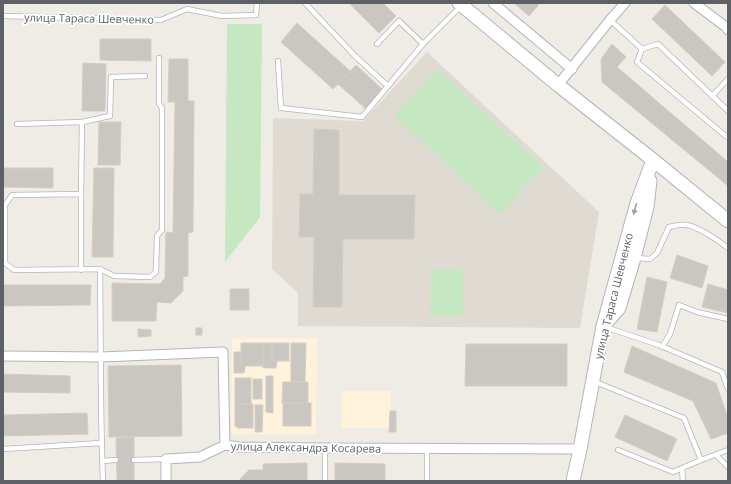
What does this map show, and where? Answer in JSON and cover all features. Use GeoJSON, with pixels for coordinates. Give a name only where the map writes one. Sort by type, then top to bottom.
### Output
{"type":"FeatureCollection","features":[{"type":"Feature","properties":{"kind":"street"},"geometry":{"type":"LineString","coordinates":[[493,3],[572,69]]}},
{"type":"Feature","properties":{"kind":"street"},"geometry":{"type":"LineString","coordinates":[[558,86],[625,3]]}},
{"type":"Feature","properties":{"kind":"street"},"geometry":{"type":"LineString","coordinates":[[694,3],[728,30]]}},
{"type":"Feature","properties":{"kind":"street"},"geometry":{"type":"LineString","coordinates":[[460,4],[558,86],[728,221]]}},
{"type":"Feature","properties":{"kind":"street"},"geometry":{"type":"LineString","coordinates":[[603,326],[619,308],[647,207],[653,160]]}},
{"type":"Feature","properties":{"kind":"street","name":"улица Тараса Шевченко"},"geometry":{"type":"LineString","coordinates":[[573,481],[603,326],[637,203],[653,160]]}},
{"type":"Feature","properties":{"kind":"street","name":"улица Александра Косарева"},"geometry":{"type":"LineString","coordinates":[[3,356],[102,357],[223,352],[225,445],[239,447],[325,448],[580,449]]}},
{"type":"Feature","properties":{"kind":"street"},"geometry":{"type":"LineString","coordinates":[[166,481],[166,459],[200,457],[225,445]]}},
{"type":"Feature","properties":{"kind":"lane","name":"улица Тараса Шевченко"},"geometry":{"type":"LineString","coordinates":[[3,16],[161,20],[187,9],[222,16],[256,15],[256,3]]}},
{"type":"Feature","properties":{"kind":"lane"},"geometry":{"type":"LineString","coordinates":[[306,3],[355,56],[388,86]]}},
{"type":"Feature","properties":{"kind":"lane"},"geometry":{"type":"LineString","coordinates":[[278,61],[281,108],[362,117],[423,44],[460,4]]}},
{"type":"Feature","properties":{"kind":"lane"},"geometry":{"type":"LineString","coordinates":[[610,20],[642,49]]}},
{"type":"Feature","properties":{"kind":"lane"},"geometry":{"type":"LineString","coordinates":[[377,44],[399,22],[423,44]]}},
{"type":"Feature","properties":{"kind":"lane"},"geometry":{"type":"LineString","coordinates":[[642,49],[658,44],[728,111]]}},
{"type":"Feature","properties":{"kind":"lane"},"geometry":{"type":"LineString","coordinates":[[642,49],[637,62],[728,138]]}},
{"type":"Feature","properties":{"kind":"lane"},"geometry":{"type":"LineString","coordinates":[[81,196],[12,195],[5,205],[5,263],[14,270],[100,270],[114,276],[150,277],[156,272],[157,236],[162,230],[162,108],[159,104],[159,58]]}},
{"type":"Feature","properties":{"kind":"lane"},"geometry":{"type":"LineString","coordinates":[[17,124],[82,122],[110,116],[111,78],[145,76]]}},
{"type":"Feature","properties":{"kind":"lane"},"geometry":{"type":"LineString","coordinates":[[712,96],[728,79]]}},
{"type":"Feature","properties":{"kind":"lane"},"geometry":{"type":"LineString","coordinates":[[81,270],[82,122]]}},
{"type":"Feature","properties":{"kind":"lane"},"geometry":{"type":"LineString","coordinates":[[634,258],[650,259],[657,252],[669,227],[686,225],[700,230],[728,248]]}},
{"type":"Feature","properties":{"kind":"lane"},"geometry":{"type":"LineString","coordinates":[[100,270],[102,357],[101,443],[103,481]]}},
{"type":"Feature","properties":{"kind":"lane"},"geometry":{"type":"LineString","coordinates":[[662,346],[670,334],[679,305],[697,312],[728,319]]}},
{"type":"Feature","properties":{"kind":"lane"},"geometry":{"type":"LineString","coordinates":[[603,326],[662,346],[722,372],[728,389]]}},
{"type":"Feature","properties":{"kind":"lane"},"geometry":{"type":"LineString","coordinates":[[593,381],[684,418],[701,460]]}},
{"type":"Feature","properties":{"kind":"lane"},"geometry":{"type":"LineString","coordinates":[[3,449],[101,443]]}},
{"type":"Feature","properties":{"kind":"lane"},"geometry":{"type":"LineString","coordinates":[[325,448],[325,481]]}},
{"type":"Feature","properties":{"kind":"lane"},"geometry":{"type":"LineString","coordinates":[[427,448],[427,481]]}},
{"type":"Feature","properties":{"kind":"lane"},"geometry":{"type":"LineString","coordinates":[[618,450],[673,472],[728,450]]}},
{"type":"Feature","properties":{"kind":"lane"},"geometry":{"type":"LineString","coordinates":[[716,455],[728,467]]}},
{"type":"Feature","properties":{"kind":"lane"},"geometry":{"type":"LineString","coordinates":[[134,460],[166,459]]}},
{"type":"Feature","properties":{"kind":"lane"},"geometry":{"type":"LineString","coordinates":[[102,461],[116,460]]}},
{"type":"Feature","properties":{"kind":"lane"},"geometry":{"type":"LineString","coordinates":[[682,468],[683,481]]}},
{"type":"Feature","properties":{"kind":"shaded area"},"geometry":{"type":"Polygon","coordinates":[[[427,52],[599,212],[580,328],[298,326],[298,293],[272,269],[273,118],[363,121],[427,52]]]}},
{"type":"Feature","properties":{"kind":"shaded area"},"geometry":{"type":"Polygon","coordinates":[[[232,338],[317,338],[316,434],[231,434],[232,338]]]}},
{"type":"Feature","properties":{"kind":"shaded area"},"geometry":{"type":"Polygon","coordinates":[[[341,391],[391,391],[391,428],[341,428],[341,391]]]}},
{"type":"Feature","properties":{"kind":"green space"},"geometry":{"type":"Polygon","coordinates":[[[227,24],[262,24],[260,217],[225,262],[227,24]]]}},
{"type":"Feature","properties":{"kind":"green space"},"geometry":{"type":"Polygon","coordinates":[[[437,69],[543,167],[500,214],[394,116],[437,69]]]}},
{"type":"Feature","properties":{"kind":"green space"},"geometry":{"type":"Polygon","coordinates":[[[431,269],[463,270],[463,316],[430,316],[431,269]]]}},
{"type":"Feature","properties":{"kind":"building"},"geometry":{"type":"Polygon","coordinates":[[[349,3],[383,3],[396,16],[379,33],[349,3]]]}},
{"type":"Feature","properties":{"kind":"building"},"geometry":{"type":"Polygon","coordinates":[[[514,3],[540,3],[529,16],[514,3]]]}},
{"type":"Feature","properties":{"kind":"building"},"geometry":{"type":"Polygon","coordinates":[[[665,5],[725,62],[712,76],[652,19],[665,5]]]}},
{"type":"Feature","properties":{"kind":"building"},"geometry":{"type":"Polygon","coordinates":[[[297,23],[350,71],[333,89],[281,42],[297,23]]]}},
{"type":"Feature","properties":{"kind":"building"},"geometry":{"type":"Polygon","coordinates":[[[100,39],[151,39],[151,61],[100,60],[100,39]]]}},
{"type":"Feature","properties":{"kind":"building"},"geometry":{"type":"Polygon","coordinates":[[[612,44],[626,57],[617,67],[728,162],[728,186],[602,82],[601,59],[612,44]]]}},
{"type":"Feature","properties":{"kind":"building"},"geometry":{"type":"Polygon","coordinates":[[[169,59],[188,59],[188,101],[194,101],[193,232],[188,233],[188,276],[183,277],[183,291],[171,303],[157,302],[156,321],[112,321],[112,283],[160,284],[165,278],[166,232],[173,233],[175,102],[168,102],[169,59]]]}},
{"type":"Feature","properties":{"kind":"building"},"geometry":{"type":"Polygon","coordinates":[[[83,63],[106,64],[105,111],[82,111],[83,63]]]}},
{"type":"Feature","properties":{"kind":"building"},"geometry":{"type":"Polygon","coordinates":[[[356,65],[383,90],[366,109],[338,84],[356,65]]]}},
{"type":"Feature","properties":{"kind":"building"},"geometry":{"type":"Polygon","coordinates":[[[99,122],[121,122],[120,165],[98,165],[99,122]]]}},
{"type":"Feature","properties":{"kind":"building"},"geometry":{"type":"Polygon","coordinates":[[[314,129],[339,130],[339,195],[415,195],[414,239],[343,239],[342,307],[313,307],[314,237],[299,237],[300,194],[313,194],[314,129]]]}},
{"type":"Feature","properties":{"kind":"building"},"geometry":{"type":"Polygon","coordinates":[[[3,168],[53,168],[53,188],[3,187],[3,168]]]}},
{"type":"Feature","properties":{"kind":"building"},"geometry":{"type":"Polygon","coordinates":[[[94,168],[114,168],[113,257],[92,257],[94,168]]]}},
{"type":"Feature","properties":{"kind":"building"},"geometry":{"type":"Polygon","coordinates":[[[677,255],[708,266],[702,288],[670,278],[677,255]]]}},
{"type":"Feature","properties":{"kind":"building"},"geometry":{"type":"Polygon","coordinates":[[[647,277],[667,282],[657,332],[637,329],[647,277]]]}},
{"type":"Feature","properties":{"kind":"building"},"geometry":{"type":"Polygon","coordinates":[[[708,284],[728,290],[728,313],[702,307],[708,284]]]}},
{"type":"Feature","properties":{"kind":"building"},"geometry":{"type":"Polygon","coordinates":[[[3,285],[91,285],[90,305],[3,306],[3,285]]]}},
{"type":"Feature","properties":{"kind":"building"},"geometry":{"type":"Polygon","coordinates":[[[230,289],[249,289],[249,310],[230,310],[230,289]]]}},
{"type":"Feature","properties":{"kind":"building"},"geometry":{"type":"Polygon","coordinates":[[[196,328],[202,328],[202,335],[196,335],[196,328]]]}},
{"type":"Feature","properties":{"kind":"building"},"geometry":{"type":"Polygon","coordinates":[[[138,329],[151,330],[151,336],[138,337],[138,329]]]}},
{"type":"Feature","properties":{"kind":"building"},"geometry":{"type":"Polygon","coordinates":[[[241,343],[263,343],[263,366],[241,366],[241,343]]]}},
{"type":"Feature","properties":{"kind":"building"},"geometry":{"type":"Polygon","coordinates":[[[263,343],[272,343],[272,361],[277,361],[276,368],[263,368],[263,343]]]}},
{"type":"Feature","properties":{"kind":"building"},"geometry":{"type":"Polygon","coordinates":[[[272,343],[289,343],[289,361],[272,361],[272,343]]]}},
{"type":"Feature","properties":{"kind":"building"},"geometry":{"type":"Polygon","coordinates":[[[291,343],[306,343],[305,382],[291,382],[291,343]]]}},
{"type":"Feature","properties":{"kind":"building"},"geometry":{"type":"Polygon","coordinates":[[[466,344],[567,344],[567,386],[465,386],[466,344]]]}},
{"type":"Feature","properties":{"kind":"building"},"geometry":{"type":"Polygon","coordinates":[[[632,346],[716,383],[728,418],[728,433],[711,439],[693,401],[624,372],[632,346]]]}},
{"type":"Feature","properties":{"kind":"building"},"geometry":{"type":"Polygon","coordinates":[[[234,352],[241,352],[241,366],[245,366],[244,373],[234,373],[234,352]]]}},
{"type":"Feature","properties":{"kind":"building"},"geometry":{"type":"Polygon","coordinates":[[[181,365],[182,436],[109,437],[108,366],[181,365]]]}},
{"type":"Feature","properties":{"kind":"building"},"geometry":{"type":"Polygon","coordinates":[[[3,374],[70,376],[70,393],[3,392],[3,374]]]}},
{"type":"Feature","properties":{"kind":"building"},"geometry":{"type":"Polygon","coordinates":[[[266,376],[273,376],[273,413],[266,412],[266,376]]]}},
{"type":"Feature","properties":{"kind":"building"},"geometry":{"type":"Polygon","coordinates":[[[235,378],[251,378],[251,404],[235,404],[235,378]]]}},
{"type":"Feature","properties":{"kind":"building"},"geometry":{"type":"Polygon","coordinates":[[[253,379],[262,379],[262,399],[253,399],[253,379]]]}},
{"type":"Feature","properties":{"kind":"building"},"geometry":{"type":"Polygon","coordinates":[[[283,382],[308,382],[308,403],[282,403],[283,382]]]}},
{"type":"Feature","properties":{"kind":"building"},"geometry":{"type":"Polygon","coordinates":[[[283,403],[311,403],[311,426],[283,426],[283,403]]]}},
{"type":"Feature","properties":{"kind":"building"},"geometry":{"type":"Polygon","coordinates":[[[235,404],[253,404],[253,428],[238,428],[235,426],[235,404]]]}},
{"type":"Feature","properties":{"kind":"building"},"geometry":{"type":"Polygon","coordinates":[[[255,405],[263,405],[262,432],[255,432],[255,405]]]}},
{"type":"Feature","properties":{"kind":"building"},"geometry":{"type":"Polygon","coordinates":[[[390,411],[396,411],[396,432],[389,432],[390,411]]]}},
{"type":"Feature","properties":{"kind":"building"},"geometry":{"type":"Polygon","coordinates":[[[87,413],[88,434],[3,436],[3,415],[87,413]]]}},
{"type":"Feature","properties":{"kind":"building"},"geometry":{"type":"Polygon","coordinates":[[[625,415],[677,439],[667,461],[615,437],[625,415]]]}},
{"type":"Feature","properties":{"kind":"building"},"geometry":{"type":"Polygon","coordinates":[[[134,437],[134,481],[117,481],[116,438],[134,437]]]}},
{"type":"Feature","properties":{"kind":"building"},"geometry":{"type":"Polygon","coordinates":[[[307,463],[307,481],[240,481],[240,479],[249,470],[263,470],[263,464],[307,463]]]}},
{"type":"Feature","properties":{"kind":"building"},"geometry":{"type":"Polygon","coordinates":[[[335,463],[385,464],[385,481],[335,481],[335,463]]]}}]}
